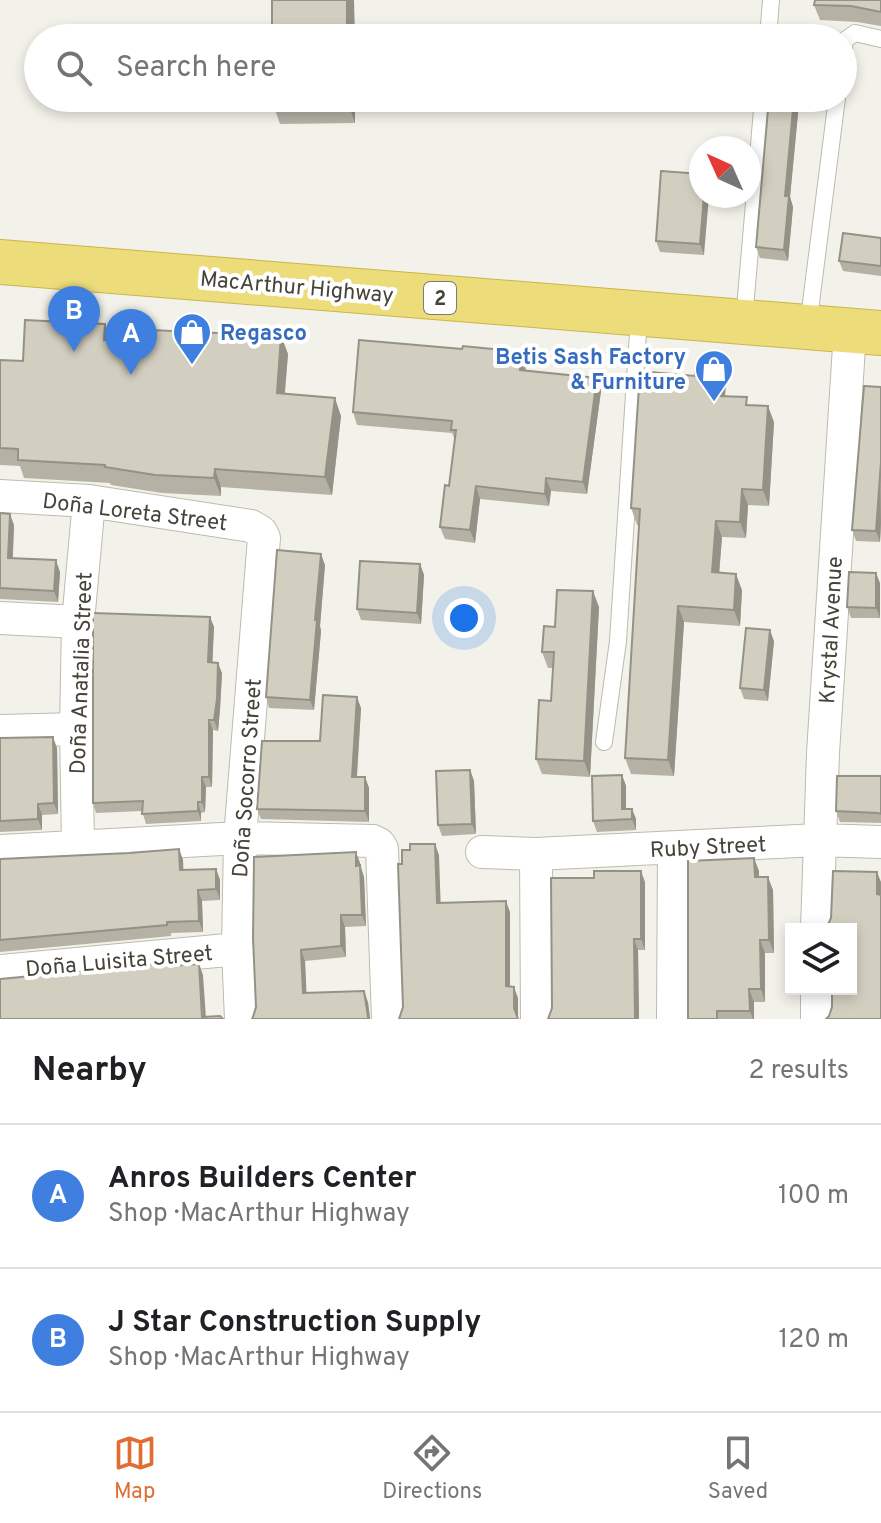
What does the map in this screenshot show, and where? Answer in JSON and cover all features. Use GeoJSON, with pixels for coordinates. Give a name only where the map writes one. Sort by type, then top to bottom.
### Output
{"type":"FeatureCollection","features":[{"type":"Feature","properties":{"kind":"highway","name":"MacArthur Highway"},"geometry":{"type":"LineString","coordinates":[[0,262],[846,331]]}},
{"type":"Feature","properties":{"kind":"street","name":"Krystal Avenue"},"geometry":{"type":"LineString","coordinates":[[817,923],[818,840],[846,331]]}},
{"type":"Feature","properties":{"kind":"street","name":"Doña Loreta Street"},"geometry":{"type":"LineString","coordinates":[[0,496],[89,501],[251,526],[264,538]]}},
{"type":"Feature","properties":{"kind":"street","name":"Doña Anatalia Street"},"geometry":{"type":"LineString","coordinates":[[78,845],[78,622],[89,501]]}},
{"type":"Feature","properties":{"kind":"street","name":"Doña Socorro Street"},"geometry":{"type":"LineString","coordinates":[[241,1019],[238,949],[240,838],[264,538]]}},
{"type":"Feature","properties":{"kind":"street"},"geometry":{"type":"LineString","coordinates":[[0,618],[78,622]]}},
{"type":"Feature","properties":{"kind":"street"},"geometry":{"type":"LineString","coordinates":[[0,731],[76,729]]}},
{"type":"Feature","properties":{"kind":"street"},"geometry":{"type":"LineString","coordinates":[[0,851],[240,838],[373,841],[382,849],[388,1019]]}},
{"type":"Feature","properties":{"kind":"street","name":"Ruby Street"},"geometry":{"type":"LineString","coordinates":[[482,852],[536,854],[818,840],[881,842]]}},
{"type":"Feature","properties":{"kind":"street"},"geometry":{"type":"LineString","coordinates":[[673,1019],[674,849]]}},
{"type":"Feature","properties":{"kind":"street"},"geometry":{"type":"LineString","coordinates":[[536,854],[537,1019]]}},
{"type":"Feature","properties":{"kind":"street","name":"Doña Luisita Street"},"geometry":{"type":"LineString","coordinates":[[0,971],[238,949]]}},
{"type":"Feature","properties":{"kind":"street"},"geometry":{"type":"LineString","coordinates":[[817,995],[817,1019]]}},
{"type":"Feature","properties":{"kind":"lane"},"geometry":{"type":"LineString","coordinates":[[769,24],[771,0]]}},
{"type":"Feature","properties":{"kind":"lane"},"geometry":{"type":"LineString","coordinates":[[857,33],[881,39]]}},
{"type":"Feature","properties":{"kind":"lane"},"geometry":{"type":"LineString","coordinates":[[744,322],[762,112]]}},
{"type":"Feature","properties":{"kind":"lane"},"geometry":{"type":"LineString","coordinates":[[838,112],[846,331]]}},
{"type":"Feature","properties":{"kind":"lane"},"geometry":{"type":"LineString","coordinates":[[604,742],[618,641],[639,314]]}},
{"type":"Feature","properties":{"kind":"building"},"geometry":{"type":"Polygon","coordinates":[[[272,0],[347,0],[347,24],[272,24],[272,0]]]}},
{"type":"Feature","properties":{"kind":"building"},"geometry":{"type":"Polygon","coordinates":[[[815,0],[881,0],[881,12],[851,6],[814,5],[815,0]]]}},
{"type":"Feature","properties":{"kind":"building"},"geometry":{"type":"Polygon","coordinates":[[[768,112],[793,112],[785,196],[789,196],[784,250],[756,247],[768,112]]]}},
{"type":"Feature","properties":{"kind":"building"},"geometry":{"type":"Polygon","coordinates":[[[661,171],[689,173],[689,208],[703,208],[700,244],[656,241],[661,171]]]}},
{"type":"Feature","properties":{"kind":"building"},"geometry":{"type":"Polygon","coordinates":[[[843,233],[881,238],[881,266],[839,261],[843,233]]]}},
{"type":"Feature","properties":{"kind":"building"},"geometry":{"type":"Polygon","coordinates":[[[25,320],[105,324],[104,340],[150,342],[151,330],[281,336],[277,393],[335,398],[325,477],[215,469],[214,478],[155,475],[105,465],[18,460],[18,449],[0,448],[0,360],[23,361],[25,320]]]}},
{"type":"Feature","properties":{"kind":"building"},"geometry":{"type":"Polygon","coordinates":[[[359,340],[522,352],[520,370],[597,378],[583,482],[546,478],[545,494],[476,486],[470,530],[440,527],[456,430],[451,430],[452,421],[353,412],[359,340]]]}},
{"type":"Feature","properties":{"kind":"building"},"geometry":{"type":"Polygon","coordinates":[[[696,364],[720,365],[718,396],[747,397],[746,405],[768,406],[763,490],[742,489],[740,522],[716,521],[712,572],[736,574],[734,610],[678,606],[668,760],[625,758],[640,509],[631,508],[640,371],[695,376],[696,364]]]}},
{"type":"Feature","properties":{"kind":"building"},"geometry":{"type":"Polygon","coordinates":[[[864,386],[881,387],[881,462],[876,531],[852,530],[864,386]]]}},
{"type":"Feature","properties":{"kind":"building"},"geometry":{"type":"Polygon","coordinates":[[[0,513],[10,514],[8,558],[56,560],[54,591],[0,588],[0,513]]]}},
{"type":"Feature","properties":{"kind":"building"},"geometry":{"type":"Polygon","coordinates":[[[277,550],[321,554],[310,700],[266,697],[277,550]]]}},
{"type":"Feature","properties":{"kind":"building"},"geometry":{"type":"Polygon","coordinates":[[[360,561],[420,564],[417,613],[357,609],[360,561]]]}},
{"type":"Feature","properties":{"kind":"building"},"geometry":{"type":"Polygon","coordinates":[[[849,572],[876,573],[876,608],[847,607],[849,572]]]}},
{"type":"Feature","properties":{"kind":"building"},"geometry":{"type":"Polygon","coordinates":[[[557,590],[593,591],[584,761],[536,759],[539,700],[551,701],[554,652],[542,652],[544,626],[555,627],[557,590]]]}},
{"type":"Feature","properties":{"kind":"building"},"geometry":{"type":"Polygon","coordinates":[[[93,613],[210,617],[208,662],[218,663],[217,699],[214,720],[209,720],[209,777],[202,777],[202,802],[198,802],[198,811],[142,814],[143,801],[93,803],[93,613]]]}},
{"type":"Feature","properties":{"kind":"building"},"geometry":{"type":"Polygon","coordinates":[[[746,628],[770,630],[764,690],[740,688],[746,628]]]}},
{"type":"Feature","properties":{"kind":"building"},"geometry":{"type":"Polygon","coordinates":[[[323,695],[357,697],[352,777],[365,777],[365,811],[257,809],[262,741],[320,741],[323,695]]]}},
{"type":"Feature","properties":{"kind":"building"},"geometry":{"type":"Polygon","coordinates":[[[53,737],[54,803],[38,804],[38,819],[0,821],[0,738],[53,737]]]}},
{"type":"Feature","properties":{"kind":"building"},"geometry":{"type":"Polygon","coordinates":[[[470,770],[472,824],[438,825],[436,771],[470,770]]]}},
{"type":"Feature","properties":{"kind":"building"},"geometry":{"type":"Polygon","coordinates":[[[622,775],[622,809],[632,809],[632,819],[593,821],[592,776],[622,775]]]}},
{"type":"Feature","properties":{"kind":"building"},"geometry":{"type":"Polygon","coordinates":[[[837,776],[881,776],[881,814],[836,811],[837,776]]]}},
{"type":"Feature","properties":{"kind":"building"},"geometry":{"type":"Polygon","coordinates":[[[410,844],[435,844],[437,903],[506,901],[506,986],[514,987],[514,1008],[518,1019],[399,1019],[403,1007],[398,864],[402,864],[402,850],[410,850],[410,844]]]}},
{"type":"Feature","properties":{"kind":"building"},"geometry":{"type":"Polygon","coordinates":[[[179,849],[180,870],[216,869],[216,889],[198,890],[199,921],[0,940],[0,859],[179,849]]]}},
{"type":"Feature","properties":{"kind":"building"},"geometry":{"type":"Polygon","coordinates":[[[356,852],[356,866],[360,865],[362,915],[341,915],[341,946],[301,950],[303,993],[364,991],[369,1019],[252,1019],[256,1007],[254,857],[356,852]]]}},
{"type":"Feature","properties":{"kind":"building"},"geometry":{"type":"Polygon","coordinates":[[[754,858],[755,877],[768,877],[769,940],[760,940],[761,989],[749,989],[750,1011],[717,1011],[717,1019],[688,1019],[688,861],[754,858]]]}},
{"type":"Feature","properties":{"kind":"building"},"geometry":{"type":"Polygon","coordinates":[[[594,871],[641,871],[641,939],[634,939],[635,1019],[548,1019],[552,1008],[551,878],[594,878],[594,871]]]}},
{"type":"Feature","properties":{"kind":"building"},"geometry":{"type":"Polygon","coordinates":[[[833,871],[877,872],[877,894],[881,895],[881,1019],[826,1019],[832,1007],[832,995],[857,995],[857,923],[829,923],[833,871]]]}},
{"type":"Feature","properties":{"kind":"building"},"geometry":{"type":"Polygon","coordinates":[[[167,963],[168,966],[199,964],[202,1017],[220,1016],[223,1019],[0,1019],[0,979],[167,963]]]}},
{"type":"Feature","properties":{"kind":"place","name":"J Star Construction Supply"},"geometry":{"type":"Point","coordinates":[74,352]}},
{"type":"Feature","properties":{"kind":"place","name":"Regasco"},"geometry":{"type":"Point","coordinates":[192,366]}},
{"type":"Feature","properties":{"kind":"place","name":"Anros Builders Center"},"geometry":{"type":"Point","coordinates":[131,375]}},
{"type":"Feature","properties":{"kind":"place","name":"Betis Sash Factory & Furniture"},"geometry":{"type":"Point","coordinates":[714,403]}}]}
